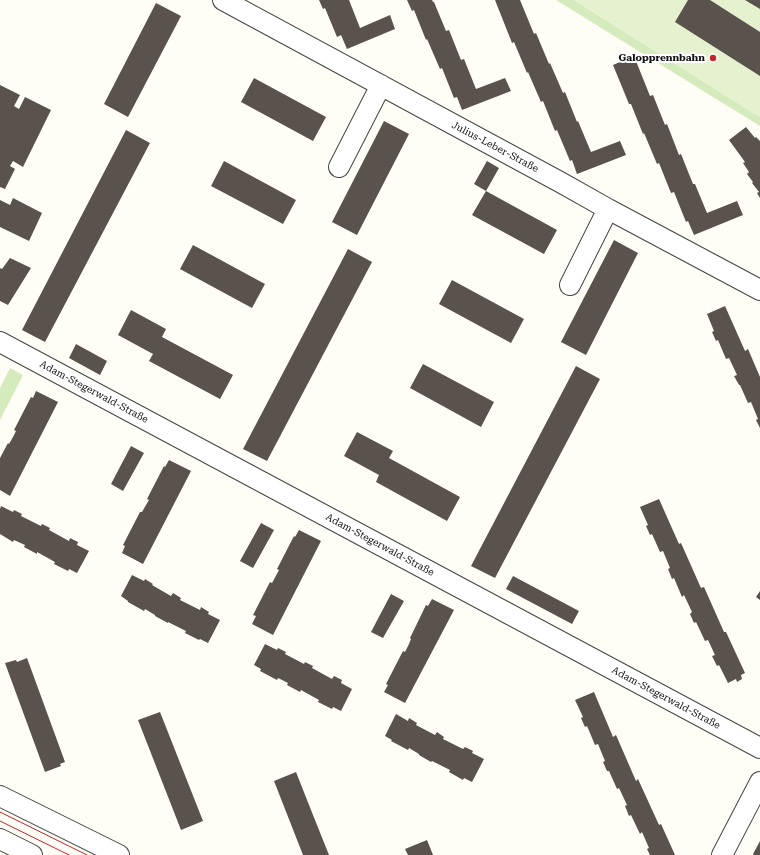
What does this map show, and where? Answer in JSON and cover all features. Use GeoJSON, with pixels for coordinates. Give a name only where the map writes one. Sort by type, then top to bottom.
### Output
{"type":"FeatureCollection","features":[{"type":"Feature","properties":{"kind":"street","name":"Julius-Leber-Straße"},"geometry":{"type":"LineString","coordinates":[[223,0],[760,290]]}},
{"type":"Feature","properties":{"kind":"street"},"geometry":{"type":"LineString","coordinates":[[339,167],[382,85]]}},
{"type":"Feature","properties":{"kind":"street"},"geometry":{"type":"LineString","coordinates":[[570,285],[608,209]]}},
{"type":"Feature","properties":{"kind":"street","name":"Adam-Stegerwald-Straße"},"geometry":{"type":"LineString","coordinates":[[0,342],[760,748]]}},
{"type":"Feature","properties":{"kind":"street"},"geometry":{"type":"LineString","coordinates":[[722,855],[760,782]]}},
{"type":"Feature","properties":{"kind":"street"},"geometry":{"type":"LineString","coordinates":[[0,796],[119,855]]}},
{"type":"Feature","properties":{"kind":"street"},"geometry":{"type":"LineString","coordinates":[[0,839],[32,855]]}},
{"type":"Feature","properties":{"kind":"green space"},"geometry":{"type":"Polygon","coordinates":[[[556,0],[574,0],[760,117],[760,126],[556,0]]]}},
{"type":"Feature","properties":{"kind":"green space","name":"Galopprennbahn"},"geometry":{"type":"Polygon","coordinates":[[[574,0],[760,0],[760,117],[574,0]]]}},
{"type":"Feature","properties":{"kind":"green space"},"geometry":{"type":"Polygon","coordinates":[[[10,368],[23,375],[0,420],[0,388],[10,368]]]}},
{"type":"Feature","properties":{"kind":"building"},"geometry":{"type":"Polygon","coordinates":[[[319,0],[349,0],[360,28],[390,15],[395,29],[347,49],[341,35],[337,37],[325,8],[323,9],[319,0]]]}},
{"type":"Feature","properties":{"kind":"building"},"geometry":{"type":"Polygon","coordinates":[[[407,0],[432,0],[434,2],[446,31],[449,30],[461,60],[464,59],[476,89],[505,78],[511,91],[462,110],[457,97],[454,98],[442,68],[440,69],[427,39],[426,40],[414,10],[412,11],[407,0]]]}},
{"type":"Feature","properties":{"kind":"building"},"geometry":{"type":"Polygon","coordinates":[[[495,0],[520,0],[534,34],[536,33],[563,93],[565,92],[591,152],[620,141],[626,155],[577,174],[572,160],[570,161],[557,130],[555,131],[543,101],[541,102],[528,72],[527,73],[514,42],[512,43],[495,0]]]}},
{"type":"Feature","properties":{"kind":"building"},"geometry":{"type":"Polygon","coordinates":[[[688,0],[710,0],[760,32],[760,76],[675,22],[688,0]]]}},
{"type":"Feature","properties":{"kind":"building"},"geometry":{"type":"Polygon","coordinates":[[[745,0],[760,0],[760,9],[745,0]]]}},
{"type":"Feature","properties":{"kind":"building"},"geometry":{"type":"Polygon","coordinates":[[[156,3],[181,16],[128,117],[104,104],[156,3]]]}},
{"type":"Feature","properties":{"kind":"building"},"geometry":{"type":"Polygon","coordinates":[[[634,56],[650,96],[653,95],[665,125],[667,124],[679,155],[681,154],[707,213],[737,201],[743,215],[694,235],[688,221],[686,222],[674,192],[671,193],[659,163],[657,164],[631,104],[629,104],[613,65],[634,56]]]}},
{"type":"Feature","properties":{"kind":"building"},"geometry":{"type":"Polygon","coordinates":[[[254,78],[326,117],[313,141],[241,102],[254,78]]]}},
{"type":"Feature","properties":{"kind":"building"},"geometry":{"type":"Polygon","coordinates":[[[0,85],[20,95],[14,106],[19,109],[25,97],[51,110],[23,167],[13,161],[10,166],[15,169],[5,189],[0,187],[0,85]]]}},
{"type":"Feature","properties":{"kind":"building"},"geometry":{"type":"Polygon","coordinates":[[[384,121],[409,134],[357,235],[332,222],[384,121]]]}},
{"type":"Feature","properties":{"kind":"building"},"geometry":{"type":"Polygon","coordinates":[[[746,127],[755,138],[756,137],[760,141],[760,198],[757,193],[759,192],[747,174],[749,172],[743,163],[745,162],[729,140],[746,127]]]}},
{"type":"Feature","properties":{"kind":"building"},"geometry":{"type":"Polygon","coordinates":[[[126,130],[150,143],[45,342],[22,330],[126,130]]]}},
{"type":"Feature","properties":{"kind":"building"},"geometry":{"type":"Polygon","coordinates":[[[224,161],[296,200],[283,224],[211,186],[224,161]]]}},
{"type":"Feature","properties":{"kind":"building"},"geometry":{"type":"Polygon","coordinates":[[[487,161],[499,168],[486,191],[474,184],[487,161]]]}},
{"type":"Feature","properties":{"kind":"building"},"geometry":{"type":"Polygon","coordinates":[[[486,191],[557,230],[544,254],[472,215],[486,191]]]}},
{"type":"Feature","properties":{"kind":"building"},"geometry":{"type":"Polygon","coordinates":[[[13,198],[42,213],[29,241],[0,227],[0,200],[10,205],[13,198]]]}},
{"type":"Feature","properties":{"kind":"building"},"geometry":{"type":"Polygon","coordinates":[[[614,240],[638,253],[586,355],[561,342],[614,240]]]}},
{"type":"Feature","properties":{"kind":"building"},"geometry":{"type":"Polygon","coordinates":[[[193,245],[265,284],[252,308],[180,269],[193,245]]]}},
{"type":"Feature","properties":{"kind":"building"},"geometry":{"type":"Polygon","coordinates":[[[348,249],[372,262],[267,461],[243,449],[348,249]]]}},
{"type":"Feature","properties":{"kind":"building"},"geometry":{"type":"Polygon","coordinates":[[[10,258],[31,268],[8,305],[0,301],[0,268],[2,269],[10,258]]]}},
{"type":"Feature","properties":{"kind":"building"},"geometry":{"type":"Polygon","coordinates":[[[452,280],[524,319],[511,343],[439,304],[452,280]]]}},
{"type":"Feature","properties":{"kind":"building"},"geometry":{"type":"Polygon","coordinates":[[[725,306],[745,351],[748,349],[760,377],[760,428],[751,402],[748,403],[734,376],[737,375],[729,358],[726,359],[718,340],[716,341],[712,332],[714,331],[707,314],[725,306]]]}},
{"type":"Feature","properties":{"kind":"building"},"geometry":{"type":"Polygon","coordinates":[[[131,310],[166,329],[162,337],[233,375],[220,399],[149,361],[153,354],[118,335],[131,310]]]}},
{"type":"Feature","properties":{"kind":"building"},"geometry":{"type":"Polygon","coordinates":[[[76,344],[107,361],[100,375],[69,358],[76,344]]]}},
{"type":"Feature","properties":{"kind":"building"},"geometry":{"type":"Polygon","coordinates":[[[423,364],[494,402],[481,427],[410,388],[423,364]]]}},
{"type":"Feature","properties":{"kind":"building"},"geometry":{"type":"Polygon","coordinates":[[[576,366],[600,379],[495,578],[471,566],[576,366]]]}},
{"type":"Feature","properties":{"kind":"building"},"geometry":{"type":"Polygon","coordinates":[[[36,391],[58,402],[10,496],[0,490],[0,458],[13,437],[16,431],[14,430],[31,397],[33,398],[36,391]]]}},
{"type":"Feature","properties":{"kind":"building"},"geometry":{"type":"Polygon","coordinates":[[[357,432],[393,451],[389,458],[460,497],[447,521],[376,482],[379,475],[344,456],[357,432]]]}},
{"type":"Feature","properties":{"kind":"building"},"geometry":{"type":"Polygon","coordinates":[[[131,446],[144,453],[123,491],[111,484],[131,446]]]}},
{"type":"Feature","properties":{"kind":"building"},"geometry":{"type":"Polygon","coordinates":[[[169,460],[191,471],[143,564],[122,553],[125,546],[123,545],[140,512],[142,512],[149,500],[147,499],[164,466],[165,467],[169,460]]]}},
{"type":"Feature","properties":{"kind":"building"},"geometry":{"type":"Polygon","coordinates":[[[659,499],[679,544],[681,543],[701,588],[704,587],[724,632],[726,632],[745,673],[741,675],[742,679],[737,682],[736,679],[728,683],[719,665],[717,666],[712,656],[715,655],[708,640],[705,641],[696,622],[694,623],[690,614],[692,612],[684,595],[682,597],[674,578],[672,579],[668,569],[670,568],[663,551],[660,552],[652,534],[650,535],[646,526],[648,525],[640,507],[659,499]]]}},
{"type":"Feature","properties":{"kind":"building"},"geometry":{"type":"Polygon","coordinates":[[[1,506],[13,512],[14,510],[22,514],[21,516],[41,526],[42,524],[50,528],[49,530],[69,541],[70,538],[78,542],[77,545],[89,551],[77,573],[69,569],[68,571],[54,564],[55,562],[24,547],[25,545],[14,540],[13,542],[0,534],[1,506]]]}},
{"type":"Feature","properties":{"kind":"building"},"geometry":{"type":"Polygon","coordinates":[[[261,523],[274,530],[253,568],[240,561],[261,523]]]}},
{"type":"Feature","properties":{"kind":"building"},"geometry":{"type":"Polygon","coordinates":[[[299,530],[321,541],[273,635],[252,624],[256,616],[253,615],[270,582],[272,583],[279,570],[277,569],[294,536],[295,537],[299,530]]]}},
{"type":"Feature","properties":{"kind":"building"},"geometry":{"type":"Polygon","coordinates":[[[132,575],[144,581],[145,579],[171,596],[173,593],[181,598],[180,600],[200,610],[201,607],[209,612],[208,614],[220,620],[208,643],[185,633],[186,631],[168,623],[145,609],[144,611],[128,602],[121,596],[132,575]]]}},
{"type":"Feature","properties":{"kind":"building"},"geometry":{"type":"Polygon","coordinates":[[[513,576],[579,611],[572,624],[506,589],[513,576]]]}},
{"type":"Feature","properties":{"kind":"building"},"geometry":{"type":"Polygon","coordinates":[[[760,591],[760,600],[756,597],[760,591]]]}},
{"type":"Feature","properties":{"kind":"building"},"geometry":{"type":"Polygon","coordinates":[[[391,594],[404,601],[383,638],[371,632],[391,594]]]}},
{"type":"Feature","properties":{"kind":"building"},"geometry":{"type":"Polygon","coordinates":[[[432,599],[454,610],[405,703],[384,692],[388,685],[386,684],[403,651],[405,652],[426,605],[428,606],[432,599]]]}},
{"type":"Feature","properties":{"kind":"building"},"geometry":{"type":"Polygon","coordinates":[[[265,644],[277,650],[278,648],[286,652],[285,654],[304,664],[305,662],[313,666],[312,668],[332,679],[334,676],[342,680],[341,683],[352,689],[341,711],[333,707],[332,709],[318,702],[319,700],[301,690],[300,692],[287,685],[288,683],[278,678],[277,680],[260,671],[261,669],[254,665],[265,644]]]}},
{"type":"Feature","properties":{"kind":"building"},"geometry":{"type":"Polygon","coordinates":[[[27,658],[65,762],[60,764],[61,766],[45,772],[5,663],[16,660],[17,662],[27,658]]]}},
{"type":"Feature","properties":{"kind":"building"},"geometry":{"type":"Polygon","coordinates":[[[594,692],[613,737],[616,735],[636,781],[638,779],[659,825],[661,824],[675,855],[650,855],[647,849],[649,848],[642,832],[640,834],[631,815],[629,816],[625,806],[627,805],[619,788],[617,789],[609,771],[607,771],[603,762],[605,761],[598,744],[595,745],[587,726],[585,727],[581,718],[583,717],[575,700],[594,692]]]}},
{"type":"Feature","properties":{"kind":"building"},"geometry":{"type":"Polygon","coordinates":[[[160,712],[203,821],[181,830],[138,720],[160,712]]]}},
{"type":"Feature","properties":{"kind":"building"},"geometry":{"type":"Polygon","coordinates":[[[396,714],[408,721],[409,718],[417,723],[416,725],[435,735],[437,732],[444,737],[443,739],[463,749],[465,747],[473,751],[472,753],[484,759],[472,782],[464,778],[463,780],[449,772],[450,770],[432,761],[431,762],[409,748],[408,750],[385,736],[396,714]]]}},
{"type":"Feature","properties":{"kind":"building"},"geometry":{"type":"Polygon","coordinates":[[[296,772],[329,855],[303,855],[274,781],[296,772]]]}},
{"type":"Feature","properties":{"kind":"building"},"geometry":{"type":"Polygon","coordinates":[[[427,840],[433,855],[408,855],[405,849],[427,840]]]}},
{"type":"Feature","properties":{"kind":"building"},"geometry":{"type":"Polygon","coordinates":[[[760,841],[760,855],[754,855],[753,854],[760,841]]]}},
{"type":"Feature","properties":{"kind":"tram line"},"geometry":{"type":"LineString","coordinates":[[0,812],[87,855]]}},
{"type":"Feature","properties":{"kind":"tram line"},"geometry":{"type":"LineString","coordinates":[[0,821],[69,855]]}},
{"type":"Feature","properties":{"kind":"place","name":"Galopprennbahn"},"geometry":{"type":"Point","coordinates":[713,58]}}]}
